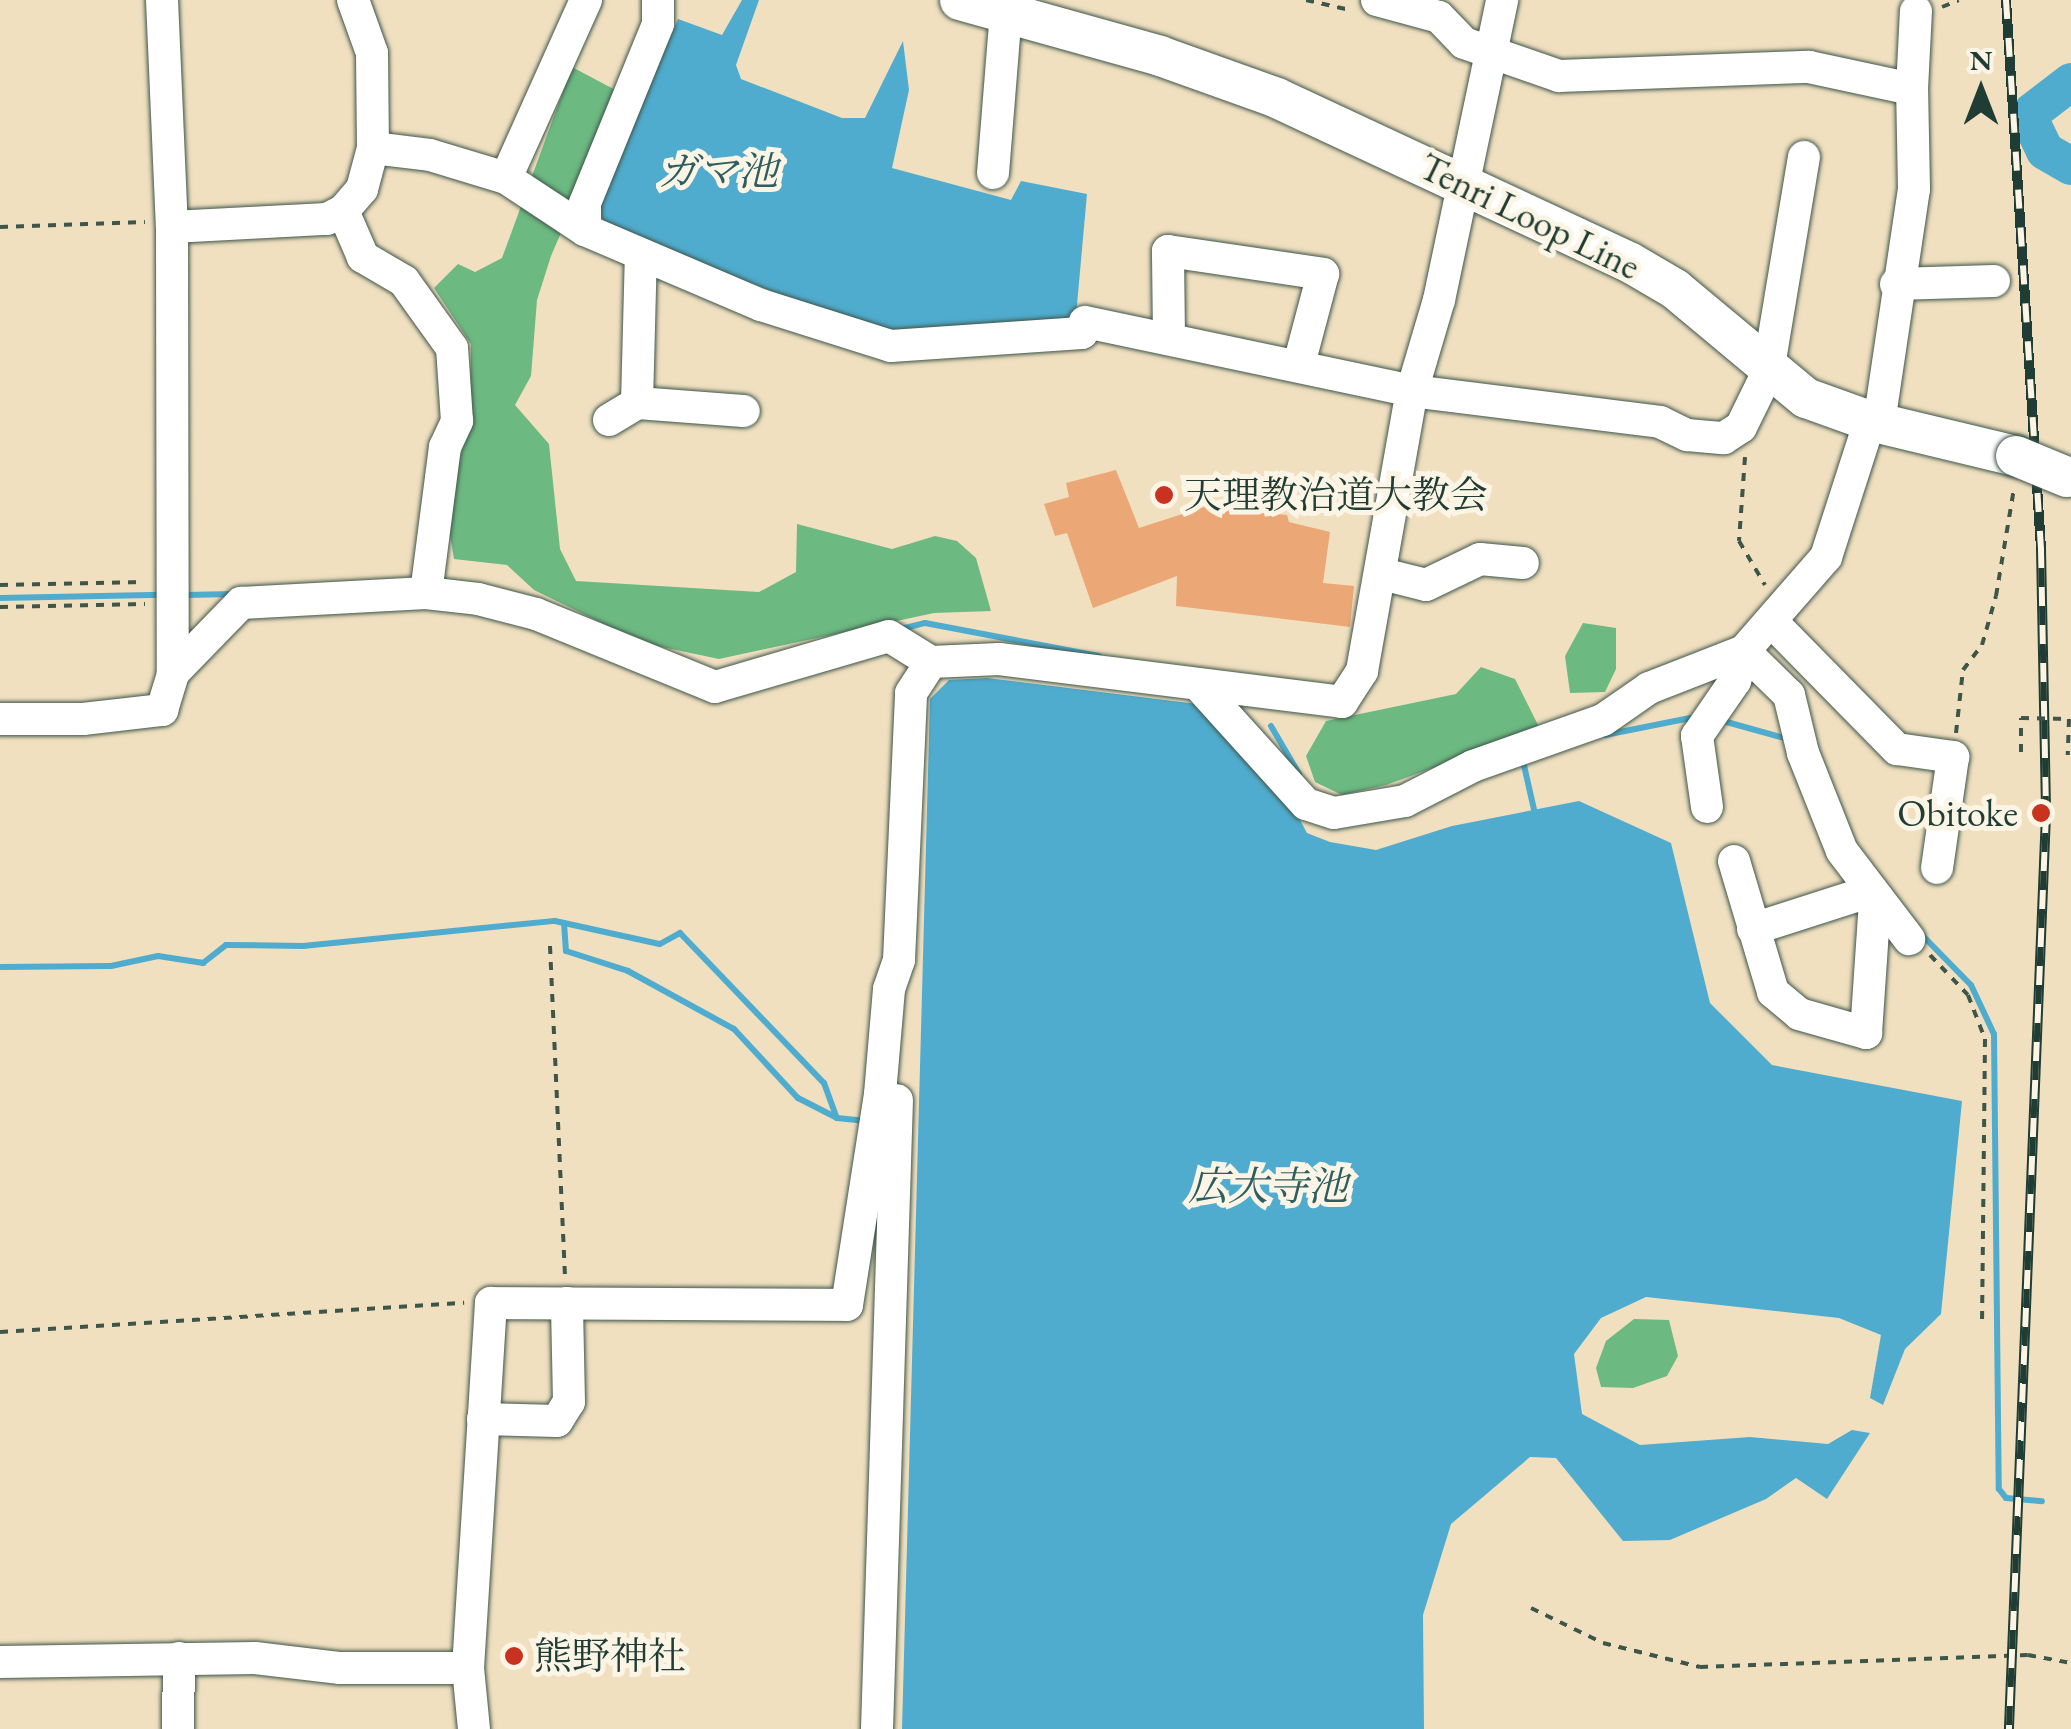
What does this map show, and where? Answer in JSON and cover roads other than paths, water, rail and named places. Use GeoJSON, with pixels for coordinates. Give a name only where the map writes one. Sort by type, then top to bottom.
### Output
{"type":"FeatureCollection","features":[{"type":"Feature","properties":{"kind":"main road","name":"Tenri Loop Line"},"geometry":{"type":"LineString","coordinates":[[960,0],[1278,98],[1466,181],[1675,289],[1768,372],[1806,398],[1874,422],[2016,456],[2069,478]]}},
{"type":"Feature","properties":{"kind":"street"},"geometry":{"type":"LineString","coordinates":[[0,719],[83,720],[162,710],[173,673],[169,592],[172,224],[162,0]]}},
{"type":"Feature","properties":{"kind":"street"},"geometry":{"type":"LineString","coordinates":[[172,224],[326,219],[343,211],[362,189],[373,148],[372,53],[354,0]]}},
{"type":"Feature","properties":{"kind":"street"},"geometry":{"type":"LineString","coordinates":[[506,178],[586,0]]}},
{"type":"Feature","properties":{"kind":"street"},"geometry":{"type":"LineString","coordinates":[[1377,0],[1439,17],[1464,43],[1492,56],[1559,76],[1809,66],[1912,89]]}},
{"type":"Feature","properties":{"kind":"street"},"geometry":{"type":"LineString","coordinates":[[173,673],[241,602],[426,583],[536,614],[715,686],[888,636],[932,662],[999,659],[1202,689],[1342,702],[1362,671],[1412,390],[1466,181],[1502,0]]}},
{"type":"Feature","properties":{"kind":"street"},"geometry":{"type":"LineString","coordinates":[[585,230],[584,203],[663,8]]}},
{"type":"Feature","properties":{"kind":"street"},"geometry":{"type":"LineString","coordinates":[[1707,807],[1697,736],[1713,716],[1744,651],[1826,558],[1874,422],[1914,188],[1912,89],[1916,11]]}},
{"type":"Feature","properties":{"kind":"street"},"geometry":{"type":"LineString","coordinates":[[993,173],[1006,13]]}},
{"type":"Feature","properties":{"kind":"street"},"geometry":{"type":"LineString","coordinates":[[373,148],[430,155],[506,178],[585,230],[641,255],[761,306],[891,346],[1082,333],[1085,322],[1412,390],[1660,422],[1687,435],[1724,438],[1741,427],[1768,372],[1804,157]]}},
{"type":"Feature","properties":{"kind":"street"},"geometry":{"type":"LineString","coordinates":[[343,211],[363,257],[404,281],[452,348],[457,421],[444,448],[426,583]]}},
{"type":"Feature","properties":{"kind":"street"},"geometry":{"type":"LineString","coordinates":[[1169,337],[1168,251],[1323,274],[1299,364]]}},
{"type":"Feature","properties":{"kind":"street"},"geometry":{"type":"LineString","coordinates":[[638,403],[641,255]]}},
{"type":"Feature","properties":{"kind":"street"},"geometry":{"type":"LineString","coordinates":[[1896,284],[1994,281]]}},
{"type":"Feature","properties":{"kind":"street"},"geometry":{"type":"LineString","coordinates":[[610,420],[638,403],[744,411]]}},
{"type":"Feature","properties":{"kind":"street"},"geometry":{"type":"LineString","coordinates":[[1382,574],[1426,586],[1480,559],[1523,563]]}},
{"type":"Feature","properties":{"kind":"street"},"geometry":{"type":"LineString","coordinates":[[1779,610],[1897,750],[1953,757],[1937,868]]}},
{"type":"Feature","properties":{"kind":"street"},"geometry":{"type":"LineString","coordinates":[[1202,689],[1306,804],[1334,813],[1405,800],[1473,766],[1603,720],[1648,688],[1744,651]]}},
{"type":"Feature","properties":{"kind":"street"},"geometry":{"type":"LineString","coordinates":[[1744,651],[1789,695],[1842,851],[1872,897],[1909,939]]}},
{"type":"Feature","properties":{"kind":"street"},"geometry":{"type":"LineString","coordinates":[[877,1729],[899,960],[911,693],[932,662]]}},
{"type":"Feature","properties":{"kind":"street"},"geometry":{"type":"LineString","coordinates":[[1734,861],[1773,992],[1799,1014],[1866,1033],[1872,897]]}},
{"type":"Feature","properties":{"kind":"street"},"geometry":{"type":"LineString","coordinates":[[1754,928],[1872,897]]}},
{"type":"Feature","properties":{"kind":"street"},"geometry":{"type":"LineString","coordinates":[[474,1729],[468,1668],[491,1302],[847,1305],[878,1112],[889,990],[899,960]]}},
{"type":"Feature","properties":{"kind":"street"},"geometry":{"type":"LineString","coordinates":[[483,1419],[556,1420],[568,1402],[567,1302]]}},
{"type":"Feature","properties":{"kind":"street"},"geometry":{"type":"LineString","coordinates":[[0,1662],[179,1658],[468,1668]]}},
{"type":"Feature","properties":{"kind":"street"},"geometry":{"type":"LineString","coordinates":[[178,1729],[179,1658]]}},
{"type":"Feature","properties":{"kind":"water","name":"ガマ池"},"geometry":{"type":"Polygon","coordinates":[[[742,0],[759,0],[736,65],[741,79],[842,118],[865,118],[903,41],[909,90],[892,168],[1011,200],[1021,181],[1087,194],[1075,327],[891,336],[609,230],[597,208],[678,19],[722,35],[742,0]]]}},
{"type":"Feature","properties":{"kind":"water","name":"広大寺池"},"geometry":{"type":"Polygon","coordinates":[[[987,678],[1197,704],[1283,788],[1307,833],[1330,842],[1376,850],[1452,826],[1579,801],[1671,843],[1710,1003],[1772,1065],[1962,1101],[1941,1314],[1905,1349],[1883,1405],[1870,1398],[1881,1335],[1839,1318],[1646,1297],[1601,1318],[1574,1354],[1582,1414],[1640,1445],[1750,1437],[1828,1444],[1852,1430],[1870,1433],[1827,1499],[1796,1478],[1766,1499],[1670,1540],[1623,1541],[1556,1458],[1530,1457],[1451,1524],[1423,1615],[1424,1729],[902,1729],[930,699],[949,680],[987,678]]]}},
{"type":"Feature","properties":{"kind":"waterway"},"geometry":{"type":"LineString","coordinates":[[2071,82],[2032,112],[2030,120],[2045,151],[2071,166]]}},
{"type":"Feature","properties":{"kind":"waterway"},"geometry":{"type":"LineString","coordinates":[[185,595],[233,594]]}},
{"type":"Feature","properties":{"kind":"waterway"},"geometry":{"type":"LineString","coordinates":[[0,598],[163,595]]}},
{"type":"Feature","properties":{"kind":"waterway"},"geometry":{"type":"LineString","coordinates":[[901,629],[925,623],[1099,656]]}},
{"type":"Feature","properties":{"kind":"waterway"},"geometry":{"type":"LineString","coordinates":[[1605,735],[1695,717]]}},
{"type":"Feature","properties":{"kind":"waterway"},"geometry":{"type":"LineString","coordinates":[[1723,721],[1788,739]]}},
{"type":"Feature","properties":{"kind":"waterway"},"geometry":{"type":"LineString","coordinates":[[1271,726],[1299,774]]}},
{"type":"Feature","properties":{"kind":"waterway"},"geometry":{"type":"LineString","coordinates":[[1523,761],[1536,818]]}},
{"type":"Feature","properties":{"kind":"waterway"},"geometry":{"type":"LineString","coordinates":[[0,967],[111,966],[158,956],[203,963],[226,945],[303,946],[555,921],[660,944],[680,933],[824,1083],[837,1118]]}},
{"type":"Feature","properties":{"kind":"waterway"},"geometry":{"type":"LineString","coordinates":[[564,923],[566,951],[628,971],[734,1029],[798,1098],[837,1118],[864,1121]]}},
{"type":"Feature","properties":{"kind":"waterway"},"geometry":{"type":"LineString","coordinates":[[1921,934],[1971,985],[1994,1034],[1999,1489],[2006,1498],[2042,1501]]}},
{"type":"Feature","properties":{"kind":"railway"},"geometry":{"type":"LineString","coordinates":[[2006,0],[2041,549],[2046,814],[2009,1729]]}},
{"type":"Feature","properties":{"kind":"place","name":"天理教治道大教会"},"geometry":{"type":"Point","coordinates":[1164,495]}},
{"type":"Feature","properties":{"kind":"place","name":"Obitoke"},"geometry":{"type":"Point","coordinates":[2041,813]}},
{"type":"Feature","properties":{"kind":"place","name":"熊野神社"},"geometry":{"type":"Point","coordinates":[514,1656]}}]}
